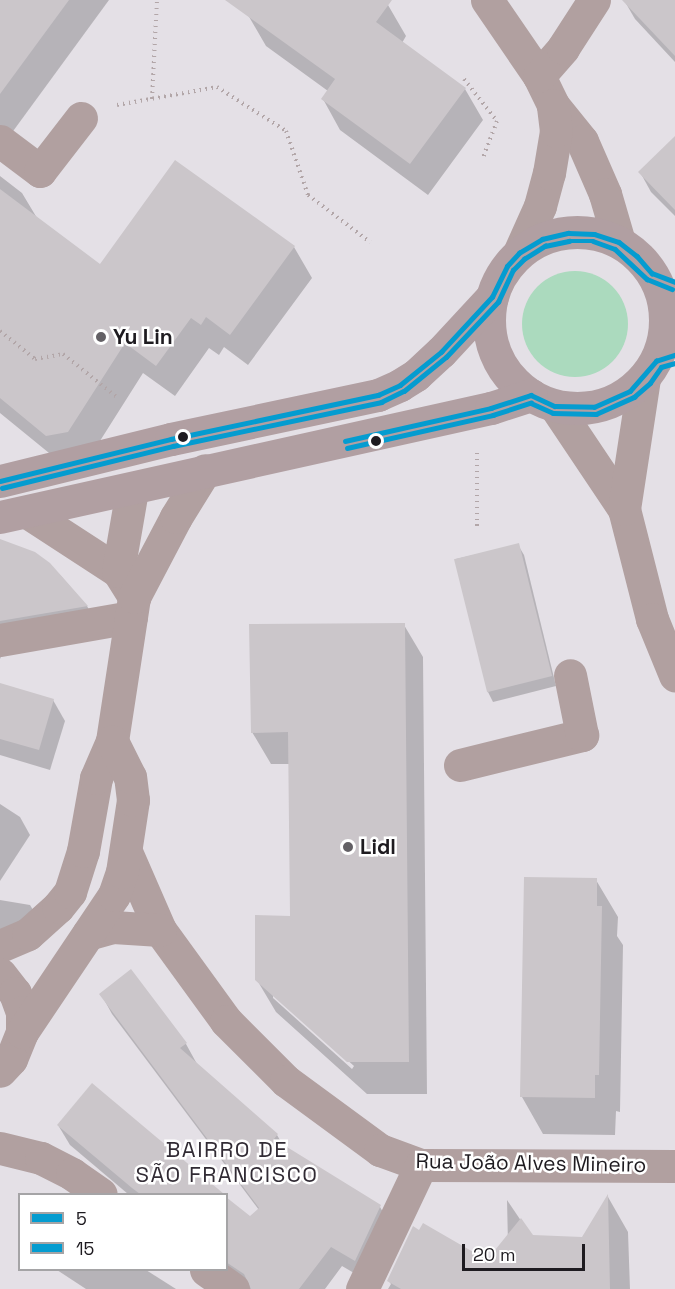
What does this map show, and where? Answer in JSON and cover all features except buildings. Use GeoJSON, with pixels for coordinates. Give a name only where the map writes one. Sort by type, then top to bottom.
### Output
{"type":"FeatureCollection","features":[{"type":"Feature","properties":{"kind":"main road"},"geometry":{"type":"LineString","coordinates":[[568,233],[594,234],[619,242],[663,278],[665,331],[658,365],[630,391],[594,407],[574,408],[543,400],[513,381],[500,363],[492,342],[489,319],[492,297],[503,273],[519,253],[542,239],[568,233]]}},
{"type":"Feature","properties":{"kind":"main road"},"geometry":{"type":"LineString","coordinates":[[0,481],[171,440],[378,395],[400,385],[441,352],[492,297]]}},
{"type":"Feature","properties":{"kind":"main road"},"geometry":{"type":"LineString","coordinates":[[13,515],[132,490],[205,470],[490,408],[543,400]]}},
{"type":"Feature","properties":{"kind":"main road"},"geometry":{"type":"LineString","coordinates":[[132,490],[171,440]]}},
{"type":"Feature","properties":{"kind":"street"},"geometry":{"type":"LineString","coordinates":[[487,0],[546,91],[582,141],[605,194],[619,242]]}},
{"type":"Feature","properties":{"kind":"street"},"geometry":{"type":"LineString","coordinates":[[519,253],[540,206],[549,173],[556,131],[546,91],[563,48],[594,0]]}},
{"type":"Feature","properties":{"kind":"street"},"geometry":{"type":"LineString","coordinates":[[0,141],[40,171],[81,118]]}},
{"type":"Feature","properties":{"kind":"street"},"geometry":{"type":"LineString","coordinates":[[624,509],[658,365]]}},
{"type":"Feature","properties":{"kind":"street"},"geometry":{"type":"LineString","coordinates":[[543,400],[624,509],[652,619],[675,675]]}},
{"type":"Feature","properties":{"kind":"street"},"geometry":{"type":"LineString","coordinates":[[0,640],[128,595],[205,470]]}},
{"type":"Feature","properties":{"kind":"street"},"geometry":{"type":"LineString","coordinates":[[0,946],[28,934],[58,907],[70,892],[83,851],[96,778],[112,741],[128,595],[132,490]]}},
{"type":"Feature","properties":{"kind":"street"},"geometry":{"type":"LineString","coordinates":[[13,515],[128,595]]}},
{"type":"Feature","properties":{"kind":"street"},"geometry":{"type":"LineString","coordinates":[[460,765],[582,735],[570,675]]}},
{"type":"Feature","properties":{"kind":"street"},"geometry":{"type":"LineString","coordinates":[[22,1032],[114,895],[127,854],[133,800],[130,777],[112,741]]}},
{"type":"Feature","properties":{"kind":"street","name":"Rua João Alves Mineiro"},"geometry":{"type":"LineString","coordinates":[[127,854],[160,930],[226,1021],[286,1081],[380,1150],[421,1165],[675,1173]]}},
{"type":"Feature","properties":{"kind":"street"},"geometry":{"type":"LineString","coordinates":[[88,934],[113,927],[160,930]]}},
{"type":"Feature","properties":{"kind":"street"},"geometry":{"type":"LineString","coordinates":[[0,974],[15,993],[22,1012],[22,1032],[18,1046],[0,1077]]}},
{"type":"Feature","properties":{"kind":"street"},"geometry":{"type":"LineString","coordinates":[[0,1148],[41,1158],[72,1174],[100,1193]]}},
{"type":"Feature","properties":{"kind":"street"},"geometry":{"type":"LineString","coordinates":[[362,1289],[421,1165]]}},
{"type":"Feature","properties":{"kind":"street"},"geometry":{"type":"LineString","coordinates":[[209,1271],[233,1289]]}},
{"type":"Feature","properties":{"kind":"path"},"geometry":{"type":"LineString","coordinates":[[152,99],[157,0]]}},
{"type":"Feature","properties":{"kind":"path"},"geometry":{"type":"LineString","coordinates":[[464,79],[497,121],[483,157]]}},
{"type":"Feature","properties":{"kind":"path"},"geometry":{"type":"LineString","coordinates":[[136,103],[217,87],[286,131],[308,195],[370,242]]}},
{"type":"Feature","properties":{"kind":"path"},"geometry":{"type":"LineString","coordinates":[[0,331],[35,359],[63,354],[118,398]]}},
{"type":"Feature","properties":{"kind":"path"},"geometry":{"type":"LineString","coordinates":[[468,450],[477,448],[477,526]]}},
{"type":"Feature","properties":{"kind":"green space"},"geometry":{"type":"Polygon","coordinates":[[[575,271],[595,275],[613,286],[624,304],[628,324],[624,344],[613,362],[595,373],[575,377],[555,373],[537,362],[526,344],[522,324],[526,304],[537,286],[555,275],[575,271]]]}},
{"type":"Feature","properties":{"kind":"transit line","name":"5"},"geometry":{"type":"LineString","coordinates":[[0,481],[171,439],[378,395],[400,385],[441,352],[492,297],[507,266],[519,253],[542,239],[568,233],[594,234],[619,242],[637,256],[652,273],[675,282]]}},
{"type":"Feature","properties":{"kind":"transit line","name":"15"},"geometry":{"type":"LineString","coordinates":[[2,488],[173,446],[381,402],[404,391],[446,357],[498,302],[513,270],[524,259],[545,246],[569,241],[593,241],[615,249],[647,279],[672,289]]}},
{"type":"Feature","properties":{"kind":"transit line","name":"5"},"geometry":{"type":"LineString","coordinates":[[345,441],[491,408],[531,395],[555,406],[594,407],[630,391],[656,361],[675,355]]}},
{"type":"Feature","properties":{"kind":"transit line","name":"15"},"geometry":{"type":"LineString","coordinates":[[347,448],[493,415],[531,403],[553,413],[596,414],[634,397],[650,383],[661,367],[675,363]]}},
{"type":"Feature","properties":{"kind":"place","name":"Yu Lin"},"geometry":{"type":"Point","coordinates":[101,337]}},
{"type":"Feature","properties":{"kind":"place","name":"Lidl"},"geometry":{"type":"Point","coordinates":[348,847]}},
{"type":"Feature","properties":{"kind":"district","name":"BAIRRO DE SÃO FRANCISCO"},"geometry":{"type":"Point","coordinates":[227,1162]}}]}
